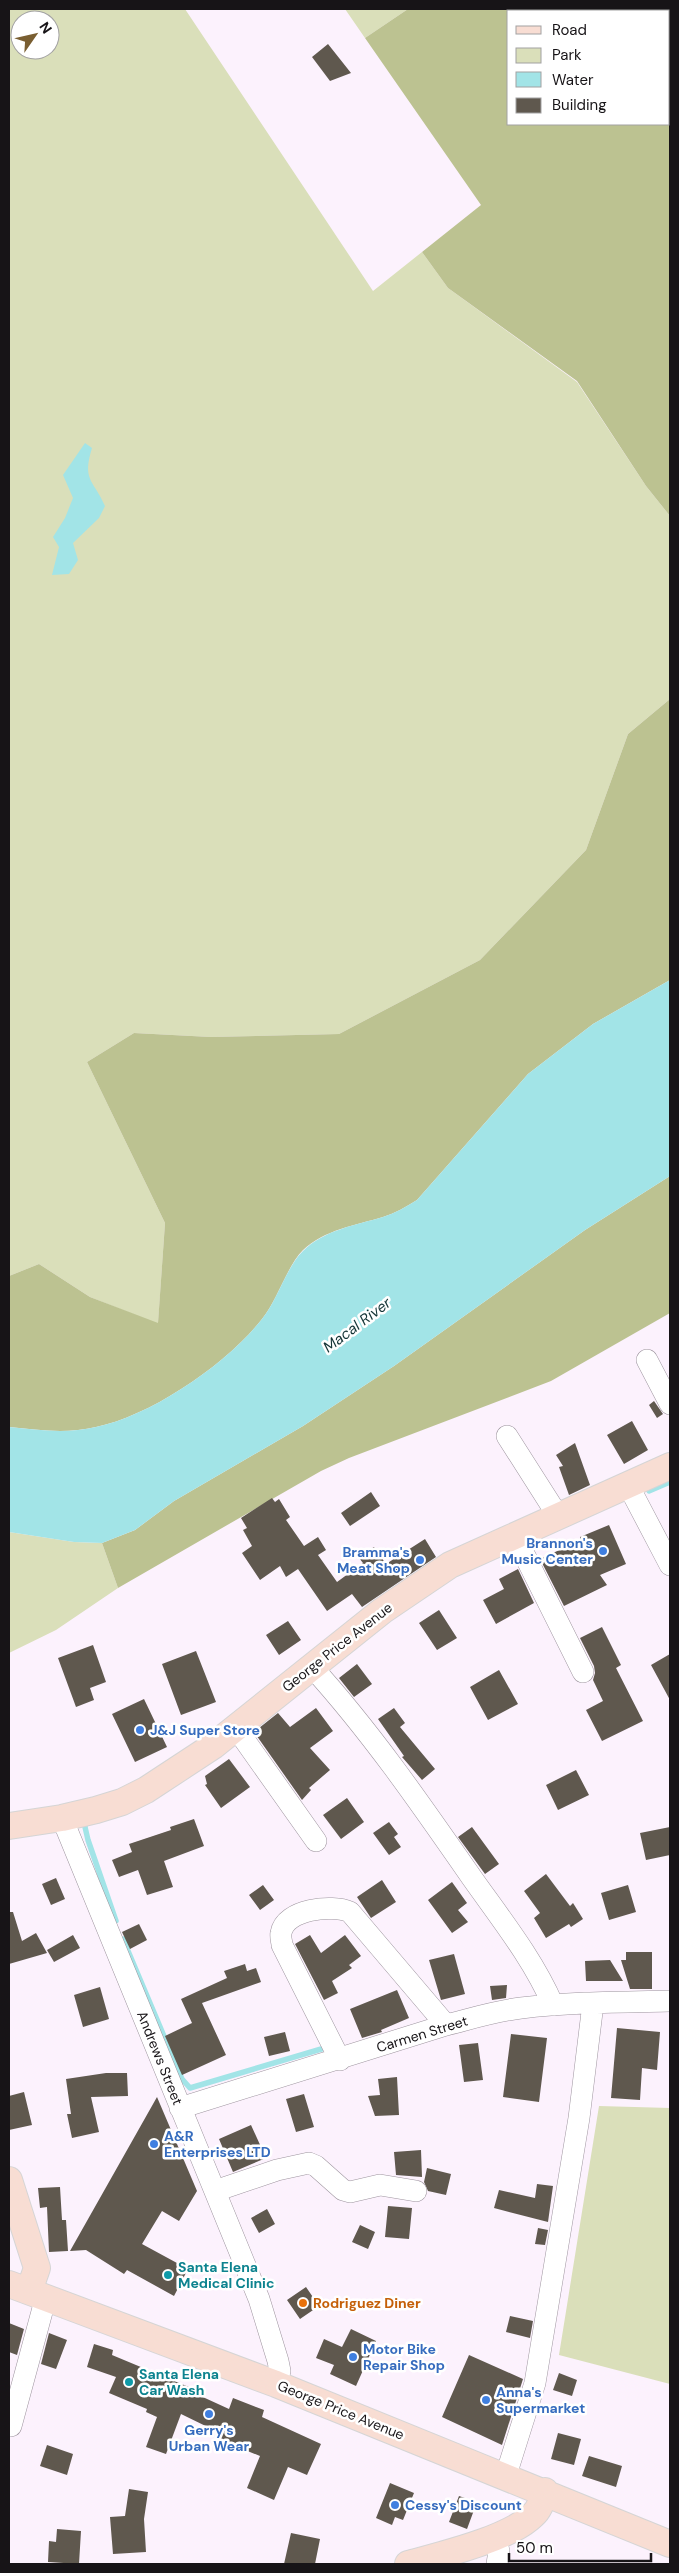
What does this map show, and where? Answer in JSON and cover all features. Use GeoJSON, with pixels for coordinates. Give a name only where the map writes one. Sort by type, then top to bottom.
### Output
{"type":"FeatureCollection","features":[{"type":"Feature","properties":{"kind":"main road","name":"George Price Avenue"},"geometry":{"type":"LineString","coordinates":[[9,1826],[62,1818],[122,1802],[146,1790],[178,1771],[236,1728],[382,1611],[450,1565],[670,1466]]}},
{"type":"Feature","properties":{"kind":"main road"},"geometry":{"type":"LineString","coordinates":[[9,2180],[37,2268],[28,2291]]}},
{"type":"Feature","properties":{"kind":"main road","name":"George Price Avenue"},"geometry":{"type":"LineString","coordinates":[[28,2291],[276,2384],[506,2475],[670,2544]]}},
{"type":"Feature","properties":{"kind":"main road"},"geometry":{"type":"LineString","coordinates":[[408,2564],[493,2537],[525,2522],[534,2514],[545,2491]]}},
{"type":"Feature","properties":{"kind":"street"},"geometry":{"type":"LineString","coordinates":[[648,1360],[670,1404]]}},
{"type":"Feature","properties":{"kind":"street"},"geometry":{"type":"LineString","coordinates":[[507,1436],[558,1516]]}},
{"type":"Feature","properties":{"kind":"street"},"geometry":{"type":"LineString","coordinates":[[628,1485],[670,1565]]}},
{"type":"Feature","properties":{"kind":"street"},"geometry":{"type":"LineString","coordinates":[[515,1536],[583,1672]]}},
{"type":"Feature","properties":{"kind":"street"},"geometry":{"type":"LineString","coordinates":[[312,1667],[360,1723],[454,1853],[529,1960],[543,1983],[553,2005]]}},
{"type":"Feature","properties":{"kind":"street"},"geometry":{"type":"LineString","coordinates":[[236,1728],[316,1841]]}},
{"type":"Feature","properties":{"kind":"street","name":"Andrews Street"},"geometry":{"type":"LineString","coordinates":[[62,1818],[269,2328],[280,2371],[276,2384]]}},
{"type":"Feature","properties":{"kind":"street"},"geometry":{"type":"LineString","coordinates":[[340,2060],[282,1946],[281,1933],[286,1924],[296,1916],[312,1910],[330,1908],[350,1912],[446,2025]]}},
{"type":"Feature","properties":{"kind":"street","name":"Carmen Street"},"geometry":{"type":"LineString","coordinates":[[180,2108],[340,2060],[446,2025],[519,2008],[670,2001]]}},
{"type":"Feature","properties":{"kind":"street"},"geometry":{"type":"LineString","coordinates":[[506,2475],[535,2382],[579,2118],[593,2004]]}},
{"type":"Feature","properties":{"kind":"street"},"geometry":{"type":"LineString","coordinates":[[215,2191],[277,2170],[309,2163],[316,2166],[343,2190],[350,2192],[380,2185],[416,2191]]}},
{"type":"Feature","properties":{"kind":"street"},"geometry":{"type":"LineString","coordinates":[[11,2426],[28,2291]]}},
{"type":"Feature","properties":{"kind":"street"},"geometry":{"type":"LineString","coordinates":[[493,2537],[499,2551],[497,2564]]}},
{"type":"Feature","properties":{"kind":"green space"},"geometry":{"type":"Polygon","coordinates":[[[9,9],[185,9],[373,291],[422,252],[448,288],[577,382],[646,486],[670,516],[670,699],[628,734],[586,850],[480,960],[339,1034],[211,1037],[134,1033],[87,1062],[165,1223],[158,1324],[90,1297],[39,1264],[9,1276],[9,9]]]}},
{"type":"Feature","properties":{"kind":"green space"},"geometry":{"type":"Polygon","coordinates":[[[345,9],[408,9],[365,38],[345,9]]]}},
{"type":"Feature","properties":{"kind":"green space"},"geometry":{"type":"Polygon","coordinates":[[[408,9],[530,9],[507,10],[507,125],[669,125],[669,73],[670,516],[646,486],[577,381],[448,288],[422,252],[481,205],[365,38],[408,9]]]}},
{"type":"Feature","properties":{"kind":"green space"},"geometry":{"type":"Polygon","coordinates":[[[530,9],[662,10],[531,10],[530,9]]]}},
{"type":"Feature","properties":{"kind":"green space"},"geometry":{"type":"Polygon","coordinates":[[[670,699],[670,980],[593,1024],[528,1074],[417,1200],[400,1210],[330,1233],[311,1243],[297,1257],[262,1319],[229,1353],[186,1386],[140,1412],[96,1427],[63,1431],[9,1427],[9,1276],[39,1264],[90,1297],[158,1323],[165,1223],[87,1062],[134,1033],[211,1037],[339,1034],[480,960],[586,850],[628,734],[670,699]]]}},
{"type":"Feature","properties":{"kind":"green space"},"geometry":{"type":"Polygon","coordinates":[[[670,1176],[670,1313],[551,1381],[349,1458],[321,1471],[118,1588],[102,1543],[135,1530],[174,1501],[303,1426],[394,1366],[585,1230],[670,1176]]]}},
{"type":"Feature","properties":{"kind":"green space"},"geometry":{"type":"Polygon","coordinates":[[[9,1532],[74,1542],[102,1543],[118,1588],[56,1630],[9,1653],[9,1532]]]}},
{"type":"Feature","properties":{"kind":"green space"},"geometry":{"type":"Polygon","coordinates":[[[599,2106],[670,2108],[670,2384],[559,2355],[599,2106]]]}},
{"type":"Feature","properties":{"kind":"water"},"geometry":{"type":"Polygon","coordinates":[[[85,443],[92,448],[88,467],[90,479],[105,506],[99,518],[73,543],[78,560],[69,574],[52,575],[59,547],[53,537],[65,518],[73,498],[63,475],[85,443]]]}},
{"type":"Feature","properties":{"kind":"water","name":"Macal River"},"geometry":{"type":"Polygon","coordinates":[[[670,980],[670,1176],[585,1230],[394,1366],[303,1426],[174,1501],[135,1530],[102,1543],[74,1542],[9,1532],[9,1427],[63,1431],[96,1427],[140,1412],[186,1386],[229,1353],[262,1319],[297,1257],[311,1244],[330,1233],[392,1214],[417,1200],[528,1074],[593,1024],[670,980]]]}},
{"type":"Feature","properties":{"kind":"building"},"geometry":{"type":"Polygon","coordinates":[[[328,44],[351,73],[330,81],[312,57],[328,44]]]}},
{"type":"Feature","properties":{"kind":"building"},"geometry":{"type":"Polygon","coordinates":[[[654,1401],[663,1414],[657,1418],[649,1405],[654,1401]]]}},
{"type":"Feature","properties":{"kind":"building"},"geometry":{"type":"Polygon","coordinates":[[[632,1421],[648,1450],[624,1464],[607,1435],[632,1421]]]}},
{"type":"Feature","properties":{"kind":"building"},"geometry":{"type":"Polygon","coordinates":[[[575,1443],[590,1485],[569,1495],[559,1467],[563,1466],[556,1455],[575,1443]]]}},
{"type":"Feature","properties":{"kind":"building"},"geometry":{"type":"Polygon","coordinates":[[[371,1492],[380,1506],[350,1526],[341,1513],[371,1492]]]}},
{"type":"Feature","properties":{"kind":"building"},"geometry":{"type":"Polygon","coordinates":[[[272,1498],[275,1502],[279,1499],[290,1517],[286,1520],[304,1546],[318,1537],[326,1550],[318,1555],[337,1582],[363,1563],[359,1558],[374,1547],[386,1564],[425,1539],[436,1557],[362,1607],[352,1594],[327,1611],[298,1569],[286,1577],[280,1566],[260,1580],[242,1553],[252,1546],[243,1530],[247,1528],[241,1518],[272,1498]]]}},
{"type":"Feature","properties":{"kind":"building"},"geometry":{"type":"Polygon","coordinates":[[[609,1525],[626,1564],[600,1575],[607,1585],[564,1606],[540,1559],[581,1540],[580,1537],[609,1525]]]}},
{"type":"Feature","properties":{"kind":"building"},"geometry":{"type":"Polygon","coordinates":[[[518,1569],[534,1603],[496,1624],[483,1600],[504,1589],[499,1579],[518,1569]]]}},
{"type":"Feature","properties":{"kind":"building"},"geometry":{"type":"Polygon","coordinates":[[[439,1610],[457,1638],[437,1650],[419,1623],[439,1610]]]}},
{"type":"Feature","properties":{"kind":"building"},"geometry":{"type":"Polygon","coordinates":[[[288,1621],[301,1640],[279,1655],[266,1635],[288,1621]]]}},
{"type":"Feature","properties":{"kind":"building"},"geometry":{"type":"Polygon","coordinates":[[[602,1627],[621,1665],[616,1668],[643,1721],[602,1741],[586,1710],[603,1701],[593,1680],[594,1666],[580,1638],[602,1627]]]}},
{"type":"Feature","properties":{"kind":"building"},"geometry":{"type":"Polygon","coordinates":[[[93,1645],[106,1682],[90,1688],[94,1700],[76,1707],[58,1658],[93,1645]]]}},
{"type":"Feature","properties":{"kind":"building"},"geometry":{"type":"Polygon","coordinates":[[[196,1651],[216,1702],[181,1715],[162,1664],[196,1651]]]}},
{"type":"Feature","properties":{"kind":"building"},"geometry":{"type":"Polygon","coordinates":[[[670,1654],[670,1700],[651,1665],[670,1654]]]}},
{"type":"Feature","properties":{"kind":"building"},"geometry":{"type":"Polygon","coordinates":[[[357,1664],[372,1684],[354,1697],[339,1678],[357,1664]]]}},
{"type":"Feature","properties":{"kind":"building"},"geometry":{"type":"Polygon","coordinates":[[[499,1670],[518,1704],[488,1720],[470,1687],[499,1670]]]}},
{"type":"Feature","properties":{"kind":"building","name":"J&J Super Store"},"geometry":{"type":"Polygon","coordinates":[[[144,1699],[167,1747],[135,1762],[112,1714],[144,1699]]]}},
{"type":"Feature","properties":{"kind":"building"},"geometry":{"type":"Polygon","coordinates":[[[316,1708],[333,1731],[310,1748],[330,1770],[309,1788],[311,1790],[302,1800],[254,1732],[278,1713],[290,1727],[316,1708]]]}},
{"type":"Feature","properties":{"kind":"building"},"geometry":{"type":"Polygon","coordinates":[[[394,1708],[405,1723],[400,1727],[435,1769],[422,1780],[402,1757],[404,1756],[378,1719],[394,1708]]]}},
{"type":"Feature","properties":{"kind":"building"},"geometry":{"type":"Polygon","coordinates":[[[229,1759],[250,1787],[221,1808],[205,1785],[207,1784],[205,1776],[229,1759]]]}},
{"type":"Feature","properties":{"kind":"building"},"geometry":{"type":"Polygon","coordinates":[[[576,1770],[589,1795],[558,1810],[546,1785],[576,1770]]]}},
{"type":"Feature","properties":{"kind":"building"},"geometry":{"type":"Polygon","coordinates":[[[347,1798],[364,1822],[341,1839],[323,1815],[347,1798]]]}},
{"type":"Feature","properties":{"kind":"building"},"geometry":{"type":"Polygon","coordinates":[[[194,1819],[204,1846],[164,1861],[173,1887],[147,1895],[138,1870],[119,1877],[112,1860],[132,1852],[129,1844],[171,1830],[170,1827],[194,1819]]]}},
{"type":"Feature","properties":{"kind":"building"},"geometry":{"type":"Polygon","coordinates":[[[389,1822],[398,1834],[394,1837],[401,1847],[389,1855],[373,1833],[389,1822]]]}},
{"type":"Feature","properties":{"kind":"building"},"geometry":{"type":"Polygon","coordinates":[[[472,1827],[499,1864],[485,1874],[458,1837],[472,1827]]]}},
{"type":"Feature","properties":{"kind":"building"},"geometry":{"type":"Polygon","coordinates":[[[670,1827],[670,1855],[646,1860],[640,1833],[670,1827]]]}},
{"type":"Feature","properties":{"kind":"building"},"geometry":{"type":"Polygon","coordinates":[[[546,1874],[570,1906],[573,1903],[583,1919],[571,1927],[569,1924],[546,1938],[534,1918],[540,1913],[524,1891],[546,1874]]]}},
{"type":"Feature","properties":{"kind":"building"},"geometry":{"type":"Polygon","coordinates":[[[56,1878],[65,1899],[51,1905],[42,1884],[56,1878]]]}},
{"type":"Feature","properties":{"kind":"building"},"geometry":{"type":"Polygon","coordinates":[[[382,1880],[396,1902],[371,1918],[357,1897],[382,1880]]]}},
{"type":"Feature","properties":{"kind":"building"},"geometry":{"type":"Polygon","coordinates":[[[452,1882],[467,1903],[458,1910],[468,1922],[452,1933],[428,1900],[452,1882]]]}},
{"type":"Feature","properties":{"kind":"building"},"geometry":{"type":"Polygon","coordinates":[[[263,1885],[274,1900],[260,1910],[249,1895],[263,1885]]]}},
{"type":"Feature","properties":{"kind":"building"},"geometry":{"type":"Polygon","coordinates":[[[628,1885],[636,1912],[609,1920],[601,1893],[628,1885]]]}},
{"type":"Feature","properties":{"kind":"building"},"geometry":{"type":"Polygon","coordinates":[[[9,1912],[13,1912],[22,1941],[36,1933],[47,1953],[9,1964],[9,1912]]]}},
{"type":"Feature","properties":{"kind":"building"},"geometry":{"type":"Polygon","coordinates":[[[139,1924],[147,1940],[130,1949],[122,1932],[139,1924]]]}},
{"type":"Feature","properties":{"kind":"building"},"geometry":{"type":"Polygon","coordinates":[[[73,1935],[80,1948],[54,1962],[47,1950],[73,1935]]]}},
{"type":"Feature","properties":{"kind":"building"},"geometry":{"type":"Polygon","coordinates":[[[310,1935],[321,1953],[345,1935],[361,1956],[349,1965],[352,1968],[332,1981],[338,1993],[324,2000],[295,1944],[310,1935]]]}},
{"type":"Feature","properties":{"kind":"building"},"geometry":{"type":"Polygon","coordinates":[[[626,1952],[652,1952],[652,1989],[630,1989],[621,1960],[626,1960],[626,1952]]]}},
{"type":"Feature","properties":{"kind":"building"},"geometry":{"type":"Polygon","coordinates":[[[454,1954],[465,1994],[441,2000],[429,1960],[454,1954]]]}},
{"type":"Feature","properties":{"kind":"building"},"geometry":{"type":"Polygon","coordinates":[[[610,1960],[623,1981],[586,1981],[585,1961],[610,1960]]]}},
{"type":"Feature","properties":{"kind":"building"},"geometry":{"type":"Polygon","coordinates":[[[245,1964],[247,1971],[256,1968],[261,1982],[202,2003],[226,2055],[182,2075],[165,2036],[192,2023],[181,1999],[227,1978],[224,1971],[245,1964]]]}},
{"type":"Feature","properties":{"kind":"building"},"geometry":{"type":"Polygon","coordinates":[[[507,1985],[506,1998],[492,2000],[490,1986],[507,1985]]]}},
{"type":"Feature","properties":{"kind":"building"},"geometry":{"type":"Polygon","coordinates":[[[100,1987],[109,2019],[83,2027],[74,1995],[100,1987]]]}},
{"type":"Feature","properties":{"kind":"building"},"geometry":{"type":"Polygon","coordinates":[[[397,1990],[409,2018],[381,2030],[382,2032],[362,2038],[350,2009],[397,1990]]]}},
{"type":"Feature","properties":{"kind":"building"},"geometry":{"type":"Polygon","coordinates":[[[617,2028],[660,2032],[657,2070],[642,2068],[640,2100],[611,2098],[617,2028]]]}},
{"type":"Feature","properties":{"kind":"building"},"geometry":{"type":"Polygon","coordinates":[[[285,2032],[290,2051],[269,2056],[264,2037],[285,2032]]]}},
{"type":"Feature","properties":{"kind":"building"},"geometry":{"type":"Polygon","coordinates":[[[511,2034],[547,2038],[539,2102],[503,2097],[511,2034]]]}},
{"type":"Feature","properties":{"kind":"building"},"geometry":{"type":"Polygon","coordinates":[[[478,2043],[483,2080],[464,2082],[459,2045],[478,2043]]]}},
{"type":"Feature","properties":{"kind":"building"},"geometry":{"type":"Polygon","coordinates":[[[106,2073],[127,2073],[128,2096],[91,2097],[99,2132],[72,2138],[67,2114],[71,2114],[66,2079],[106,2073]]]}},
{"type":"Feature","properties":{"kind":"building"},"geometry":{"type":"Polygon","coordinates":[[[397,2077],[399,2115],[375,2116],[368,2096],[380,2095],[378,2079],[397,2077]]]}},
{"type":"Feature","properties":{"kind":"building"},"geometry":{"type":"Polygon","coordinates":[[[24,2092],[32,2125],[9,2130],[9,2096],[24,2092]]]}},
{"type":"Feature","properties":{"kind":"building"},"geometry":{"type":"Polygon","coordinates":[[[304,2094],[314,2127],[296,2132],[286,2099],[304,2094]]]}},
{"type":"Feature","properties":{"kind":"building","name":"A&R Enterprises LTD"},"geometry":{"type":"Polygon","coordinates":[[[157,2097],[197,2191],[179,2221],[162,2211],[142,2244],[188,2269],[174,2296],[127,2270],[124,2274],[86,2250],[70,2251],[157,2097]]]}},
{"type":"Feature","properties":{"kind":"building"},"geometry":{"type":"Polygon","coordinates":[[[251,2125],[266,2158],[233,2172],[219,2139],[251,2125]]]}},
{"type":"Feature","properties":{"kind":"building"},"geometry":{"type":"Polygon","coordinates":[[[421,2150],[422,2177],[396,2175],[394,2152],[421,2150]]]}},
{"type":"Feature","properties":{"kind":"building"},"geometry":{"type":"Polygon","coordinates":[[[427,2168],[451,2174],[446,2195],[428,2191],[424,2182],[427,2168]]]}},
{"type":"Feature","properties":{"kind":"building"},"geometry":{"type":"Polygon","coordinates":[[[537,2184],[553,2186],[548,2222],[494,2208],[499,2190],[535,2198],[537,2184]]]}},
{"type":"Feature","properties":{"kind":"building"},"geometry":{"type":"Polygon","coordinates":[[[60,2187],[62,2220],[66,2220],[68,2251],[49,2252],[47,2207],[40,2208],[38,2188],[60,2187]]]}},
{"type":"Feature","properties":{"kind":"building"},"geometry":{"type":"Polygon","coordinates":[[[388,2206],[412,2208],[409,2239],[385,2237],[388,2206]]]}},
{"type":"Feature","properties":{"kind":"building"},"geometry":{"type":"Polygon","coordinates":[[[267,2209],[275,2224],[259,2233],[251,2218],[267,2209]]]}},
{"type":"Feature","properties":{"kind":"building"},"geometry":{"type":"Polygon","coordinates":[[[360,2225],[375,2232],[368,2249],[352,2242],[360,2225]]]}},
{"type":"Feature","properties":{"kind":"building"},"geometry":{"type":"Polygon","coordinates":[[[538,2228],[548,2230],[545,2245],[535,2244],[538,2228]]]}},
{"type":"Feature","properties":{"kind":"building","name":"Rodriguez Diner"},"geometry":{"type":"Polygon","coordinates":[[[306,2287],[319,2306],[300,2319],[287,2300],[306,2287]]]}},
{"type":"Feature","properties":{"kind":"building"},"geometry":{"type":"Polygon","coordinates":[[[510,2316],[533,2321],[530,2338],[506,2332],[510,2316]]]}},
{"type":"Feature","properties":{"kind":"building"},"geometry":{"type":"Polygon","coordinates":[[[9,2323],[24,2329],[17,2355],[9,2352],[9,2323]]]}},
{"type":"Feature","properties":{"kind":"building","name":"Motor Bike Repair Shop"},"geometry":{"type":"Polygon","coordinates":[[[351,2329],[376,2341],[356,2386],[330,2374],[334,2365],[316,2358],[324,2339],[342,2347],[351,2329]]]}},
{"type":"Feature","properties":{"kind":"building"},"geometry":{"type":"Polygon","coordinates":[[[49,2333],[67,2340],[56,2369],[41,2364],[49,2333]]]}},
{"type":"Feature","properties":{"kind":"building"},"geometry":{"type":"Polygon","coordinates":[[[94,2344],[113,2350],[112,2355],[196,2390],[194,2393],[229,2409],[233,2398],[264,2410],[262,2417],[321,2444],[307,2475],[288,2467],[274,2500],[247,2488],[260,2456],[218,2439],[220,2433],[181,2414],[166,2454],[146,2447],[157,2417],[146,2412],[147,2409],[109,2393],[116,2377],[87,2367],[94,2344]]]}},
{"type":"Feature","properties":{"kind":"building","name":"Anna's Supermarket"},"geometry":{"type":"Polygon","coordinates":[[[469,2355],[523,2379],[502,2445],[442,2417],[469,2355]]]}},
{"type":"Feature","properties":{"kind":"building"},"geometry":{"type":"Polygon","coordinates":[[[559,2373],[577,2380],[572,2396],[553,2390],[559,2373]]]}},
{"type":"Feature","properties":{"kind":"building"},"geometry":{"type":"Polygon","coordinates":[[[558,2433],[581,2439],[574,2465],[551,2459],[558,2433]]]}},
{"type":"Feature","properties":{"kind":"building"},"geometry":{"type":"Polygon","coordinates":[[[47,2445],[73,2454],[67,2475],[40,2466],[47,2445]]]}},
{"type":"Feature","properties":{"kind":"building"},"geometry":{"type":"Polygon","coordinates":[[[589,2456],[622,2466],[616,2487],[582,2476],[589,2456]]]}},
{"type":"Feature","properties":{"kind":"building","name":"Cessy's Discount"},"geometry":{"type":"Polygon","coordinates":[[[390,2483],[414,2493],[403,2520],[395,2517],[392,2525],[376,2518],[390,2483]]]}},
{"type":"Feature","properties":{"kind":"building"},"geometry":{"type":"Polygon","coordinates":[[[129,2489],[148,2492],[144,2519],[146,2552],[113,2554],[110,2517],[125,2516],[129,2489]]]}},
{"type":"Feature","properties":{"kind":"building"},"geometry":{"type":"Polygon","coordinates":[[[459,2496],[477,2502],[467,2529],[449,2522],[459,2496]]]}},
{"type":"Feature","properties":{"kind":"building"},"geometry":{"type":"Polygon","coordinates":[[[57,2529],[81,2531],[79,2564],[48,2562],[49,2541],[56,2542],[57,2529]]]}},
{"type":"Feature","properties":{"kind":"building"},"geometry":{"type":"Polygon","coordinates":[[[291,2533],[320,2539],[315,2564],[284,2564],[291,2533]]]}},
{"type":"Feature","properties":{"kind":"waterway"},"geometry":{"type":"LineString","coordinates":[[649,1491],[670,1482]]}},
{"type":"Feature","properties":{"kind":"waterway"},"geometry":{"type":"LineString","coordinates":[[86,1821],[85,1827],[88,1840],[116,1921]]}},
{"type":"Feature","properties":{"kind":"waterway"},"geometry":{"type":"LineString","coordinates":[[123,1939],[182,2079],[190,2088],[328,2047]]}},
{"type":"Feature","properties":{"kind":"place","name":"Brannon's Music Center"},"geometry":{"type":"Point","coordinates":[603,1551]}},
{"type":"Feature","properties":{"kind":"place","name":"Bramma's Meat Shop"},"geometry":{"type":"Point","coordinates":[420,1560]}},
{"type":"Feature","properties":{"kind":"place","name":"J&J Super Store"},"geometry":{"type":"Point","coordinates":[140,1730]}},
{"type":"Feature","properties":{"kind":"place","name":"A&R Enterprises LTD"},"geometry":{"type":"Point","coordinates":[154,2144]}},
{"type":"Feature","properties":{"kind":"place","name":"Santa Elena Medical Clinic"},"geometry":{"type":"Point","coordinates":[168,2275]}},
{"type":"Feature","properties":{"kind":"place","name":"Rodriguez Diner"},"geometry":{"type":"Point","coordinates":[303,2303]}},
{"type":"Feature","properties":{"kind":"place","name":"Motor Bike Repair Shop"},"geometry":{"type":"Point","coordinates":[353,2357]}},
{"type":"Feature","properties":{"kind":"place","name":"Santa Elena Car Wash"},"geometry":{"type":"Point","coordinates":[129,2382]}},
{"type":"Feature","properties":{"kind":"place","name":"Anna's Supermarket"},"geometry":{"type":"Point","coordinates":[486,2400]}},
{"type":"Feature","properties":{"kind":"place","name":"Gerry's Urban Wear"},"geometry":{"type":"Point","coordinates":[209,2414]}},
{"type":"Feature","properties":{"kind":"place","name":"Cessy's Discount"},"geometry":{"type":"Point","coordinates":[395,2505]}}]}
